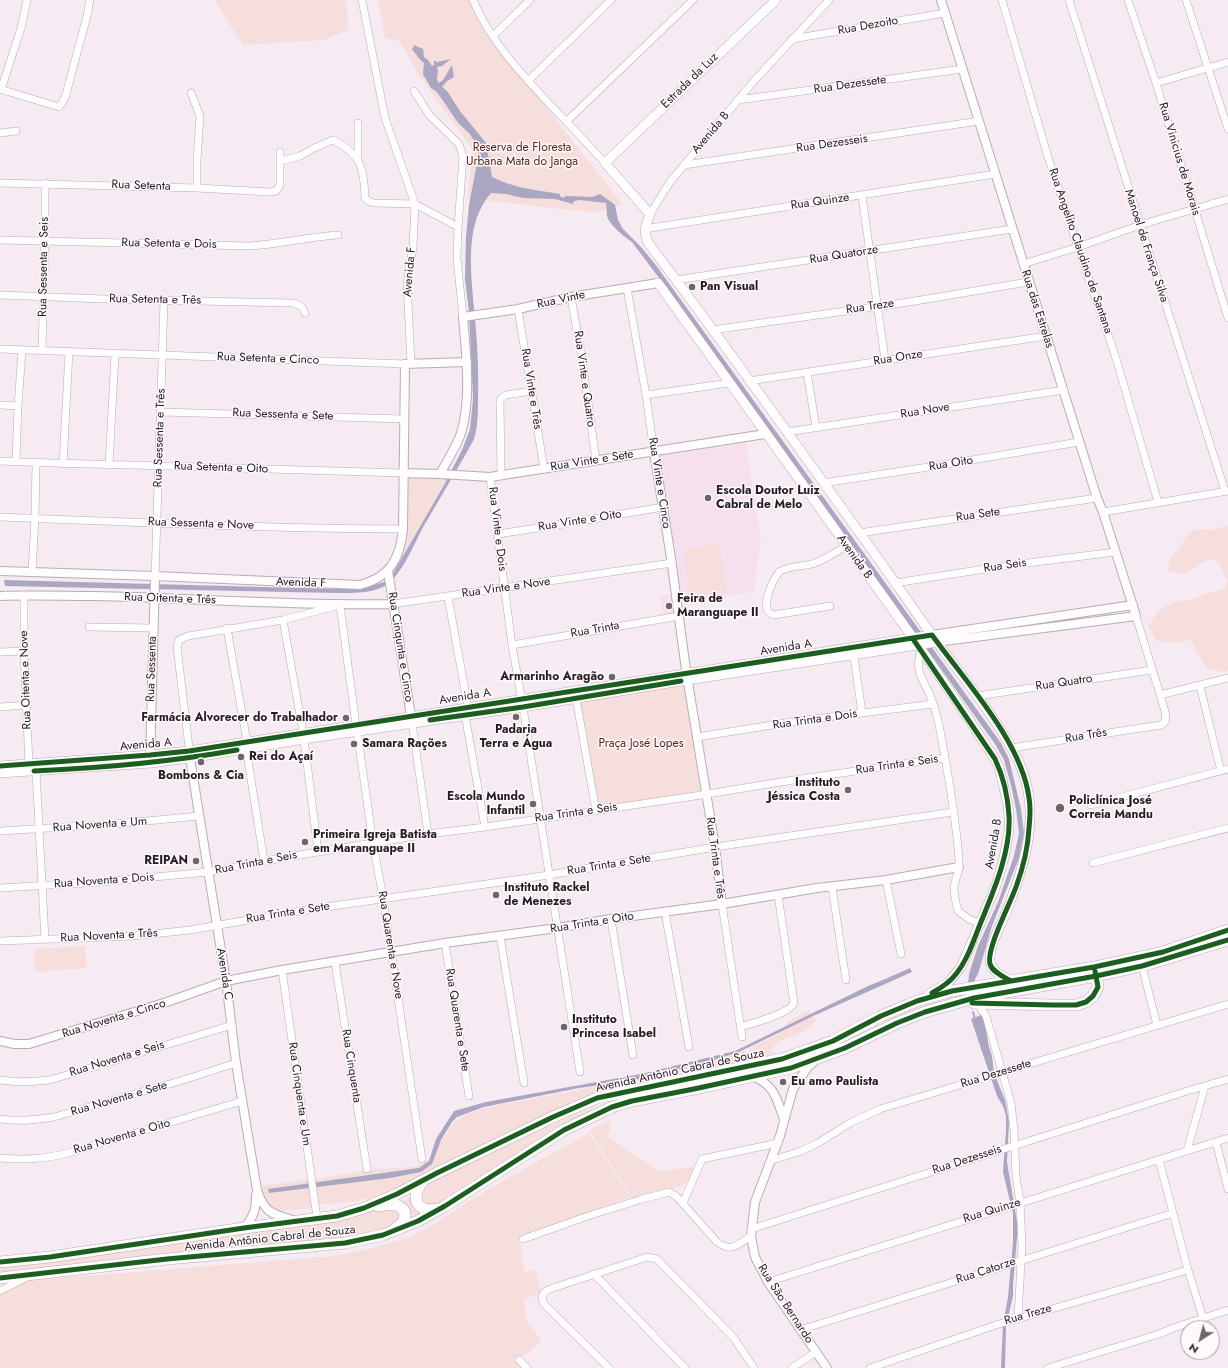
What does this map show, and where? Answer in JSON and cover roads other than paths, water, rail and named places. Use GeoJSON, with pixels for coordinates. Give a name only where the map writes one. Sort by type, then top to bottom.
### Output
{"type":"FeatureCollection","features":[{"type":"Feature","properties":{"kind":"highway","name":"Avenida Antônio Cabral de Souza"},"geometry":{"type":"LineString","coordinates":[[0,1278],[168,1259],[345,1243],[383,1235],[418,1221],[440,1209],[564,1130],[612,1107],[632,1101],[791,1068],[845,1048],[918,1014],[952,1004],[1095,972],[1163,952],[1228,930]]}},
{"type":"Feature","properties":{"kind":"highway","name":"Avenida Antônio Cabral de Souza"},"geometry":{"type":"LineString","coordinates":[[0,1262],[58,1255],[296,1220],[337,1216],[364,1208],[396,1194],[553,1117],[597,1098],[782,1059],[833,1041],[882,1016],[917,1001],[952,991],[1011,981],[1142,966],[1228,940]]}},
{"type":"Feature","properties":{"kind":"highway"},"geometry":{"type":"LineString","coordinates":[[975,1000],[1076,1005],[1086,1002],[1093,996],[1098,987],[1095,972]]}},
{"type":"Feature","properties":{"kind":"highway"},"geometry":{"type":"LineString","coordinates":[[423,1180],[416,1192],[416,1201],[418,1204],[428,1209],[440,1209]]}},
{"type":"Feature","properties":{"kind":"highway"},"geometry":{"type":"LineString","coordinates":[[364,1208],[391,1204],[398,1205],[402,1208],[405,1212],[404,1221],[392,1232]]}},
{"type":"Feature","properties":{"kind":"main road","name":"Estrada da Luz"},"geometry":{"type":"LineString","coordinates":[[604,163],[770,2]]}},
{"type":"Feature","properties":{"kind":"main road"},"geometry":{"type":"LineString","coordinates":[[604,163],[650,214]]}},
{"type":"Feature","properties":{"kind":"main road","name":"Avenida B"},"geometry":{"type":"LineString","coordinates":[[650,214],[644,229],[645,236],[649,244],[787,432],[934,639],[1004,733],[1017,759],[1029,798],[1029,830],[1027,848],[1016,887],[990,955],[990,963],[992,968],[1011,981]]}},
{"type":"Feature","properties":{"kind":"main road"},"geometry":{"type":"LineString","coordinates":[[659,283],[676,280]]}},
{"type":"Feature","properties":{"kind":"main road","name":"Avenida B"},"geometry":{"type":"LineString","coordinates":[[659,283],[765,434],[917,643],[999,768],[1008,805],[1009,831],[1004,858],[996,886],[962,967],[948,983],[917,1001]]}},
{"type":"Feature","properties":{"kind":"main road","name":"Avenida A"},"geometry":{"type":"LineString","coordinates":[[0,773],[36,771],[190,754],[687,676],[917,643],[934,639]]}},
{"type":"Feature","properties":{"kind":"main road","name":"Avenida A"},"geometry":{"type":"LineString","coordinates":[[522,703],[576,698],[687,676]]}},
{"type":"Feature","properties":{"kind":"main road","name":"Avenida A"},"geometry":{"type":"LineString","coordinates":[[0,766],[150,759]]}},
{"type":"Feature","properties":{"kind":"street"},"geometry":{"type":"LineString","coordinates":[[27,0],[21,28],[1,89],[59,107],[65,98],[90,0]]}},
{"type":"Feature","properties":{"kind":"street","name":"Avenida F"},"geometry":{"type":"LineString","coordinates":[[0,571],[360,585],[370,583],[388,573],[400,550],[403,529],[404,419],[408,364],[407,283],[413,247],[414,204],[385,118],[362,0]]}},
{"type":"Feature","properties":{"kind":"street"},"geometry":{"type":"LineString","coordinates":[[473,0],[492,36],[528,81],[567,121],[604,163]]}},
{"type":"Feature","properties":{"kind":"street"},"geometry":{"type":"LineString","coordinates":[[492,36],[530,0]]}},
{"type":"Feature","properties":{"kind":"street"},"geometry":{"type":"LineString","coordinates":[[528,81],[611,0]]}},
{"type":"Feature","properties":{"kind":"street"},"geometry":{"type":"LineString","coordinates":[[567,121],[693,0]]}},
{"type":"Feature","properties":{"kind":"street","name":"Avenida B"},"geometry":{"type":"LineString","coordinates":[[650,214],[670,182],[738,100],[829,0]]}},
{"type":"Feature","properties":{"kind":"street","name":"Rua das Estrelas"},"geometry":{"type":"LineString","coordinates":[[941,0],[980,122],[1028,282],[1064,390],[1096,498],[1103,512],[1136,616]]}},
{"type":"Feature","properties":{"kind":"street","name":"Rua Angelito Claudino de Santana"},"geometry":{"type":"LineString","coordinates":[[1002,0],[1048,157],[1115,355],[1158,502]]}},
{"type":"Feature","properties":{"kind":"street","name":"Manoel de França Silva"},"geometry":{"type":"LineString","coordinates":[[1069,0],[1140,225],[1227,491]]}},
{"type":"Feature","properties":{"kind":"street","name":"Rua Vinicius de Morais"},"geometry":{"type":"LineString","coordinates":[[1128,0],[1156,83],[1228,318]]}},
{"type":"Feature","properties":{"kind":"street"},"geometry":{"type":"LineString","coordinates":[[1186,0],[1228,129]]}},
{"type":"Feature","properties":{"kind":"street","name":"Rua Dezoito"},"geometry":{"type":"LineString","coordinates":[[792,39],[945,13]]}},
{"type":"Feature","properties":{"kind":"street"},"geometry":{"type":"LineString","coordinates":[[1156,83],[1228,62]]}},
{"type":"Feature","properties":{"kind":"street","name":"Rua Dezessete"},"geometry":{"type":"LineString","coordinates":[[738,100],[962,69]]}},
{"type":"Feature","properties":{"kind":"street"},"geometry":{"type":"LineString","coordinates":[[414,91],[430,116],[459,144],[463,157],[457,259],[464,317],[467,362],[465,416],[463,428],[456,446],[441,474]]}},
{"type":"Feature","properties":{"kind":"street"},"geometry":{"type":"LineString","coordinates":[[191,93],[200,116],[197,188]]}},
{"type":"Feature","properties":{"kind":"street","name":"Rua Dezesseis"},"geometry":{"type":"LineString","coordinates":[[684,165],[980,122]]}},
{"type":"Feature","properties":{"kind":"street"},"geometry":{"type":"LineString","coordinates":[[358,123],[358,159]]}},
{"type":"Feature","properties":{"kind":"street"},"geometry":{"type":"LineString","coordinates":[[0,133],[16,131]]}},
{"type":"Feature","properties":{"kind":"street"},"geometry":{"type":"LineString","coordinates":[[280,152],[281,161],[300,156],[333,140],[344,145],[358,159],[361,165],[365,198],[368,201],[374,203],[414,204],[458,227]]}},
{"type":"Feature","properties":{"kind":"street","name":"Rua Setenta"},"geometry":{"type":"LineString","coordinates":[[0,183],[197,188],[270,192],[276,191],[280,186],[281,161]]}},
{"type":"Feature","properties":{"kind":"street","name":"Rua Quinze"},"geometry":{"type":"LineString","coordinates":[[644,229],[995,174]]}},
{"type":"Feature","properties":{"kind":"street","name":"Rua Sessenta e Seis"},"geometry":{"type":"LineString","coordinates":[[42,350],[46,242],[45,183]]}},
{"type":"Feature","properties":{"kind":"street"},"geometry":{"type":"LineString","coordinates":[[862,196],[885,360]]}},
{"type":"Feature","properties":{"kind":"street"},"geometry":{"type":"LineString","coordinates":[[1023,264],[1078,247],[1140,225],[1228,199]]}},
{"type":"Feature","properties":{"kind":"street","name":"Rua Quatorze"},"geometry":{"type":"LineString","coordinates":[[676,280],[1012,229]]}},
{"type":"Feature","properties":{"kind":"street","name":"Rua Setenta e Dois"},"geometry":{"type":"LineString","coordinates":[[0,240],[250,246],[338,235]]}},
{"type":"Feature","properties":{"kind":"street","name":"Rua Treze"},"geometry":{"type":"LineString","coordinates":[[712,330],[878,306],[1028,282]]}},
{"type":"Feature","properties":{"kind":"street","name":"Rua Vinte"},"geometry":{"type":"LineString","coordinates":[[464,317],[518,309],[571,297],[659,283]]}},
{"type":"Feature","properties":{"kind":"street","name":"Rua Vinte e Cinco"},"geometry":{"type":"LineString","coordinates":[[628,288],[672,563],[687,676]]}},
{"type":"Feature","properties":{"kind":"street","name":"Rua Setenta e Três"},"geometry":{"type":"LineString","coordinates":[[0,295],[294,303],[302,306],[305,313]]}},
{"type":"Feature","properties":{"kind":"street","name":"Rua Vinte e Quatro"},"geometry":{"type":"LineString","coordinates":[[571,297],[582,359],[596,461]]}},
{"type":"Feature","properties":{"kind":"street","name":"Rua Sessenta e Três"},"geometry":{"type":"LineString","coordinates":[[155,577],[164,300]]}},
{"type":"Feature","properties":{"kind":"street","name":"Rua Vinte e Três"},"geometry":{"type":"LineString","coordinates":[[518,309],[544,469]]}},
{"type":"Feature","properties":{"kind":"street","name":"Rua Onze"},"geometry":{"type":"LineString","coordinates":[[750,381],[1046,336]]}},
{"type":"Feature","properties":{"kind":"street","name":"Rua Setenta e Cinco"},"geometry":{"type":"LineString","coordinates":[[0,349],[408,364],[467,362]]}},
{"type":"Feature","properties":{"kind":"street"},"geometry":{"type":"LineString","coordinates":[[16,462],[22,350]]}},
{"type":"Feature","properties":{"kind":"street"},"geometry":{"type":"LineString","coordinates":[[63,464],[69,352]]}},
{"type":"Feature","properties":{"kind":"street"},"geometry":{"type":"LineString","coordinates":[[109,465],[115,354]]}},
{"type":"Feature","properties":{"kind":"street"},"geometry":{"type":"LineString","coordinates":[[807,372],[816,428]]}},
{"type":"Feature","properties":{"kind":"street"},"geometry":{"type":"LineString","coordinates":[[646,395],[729,383]]}},
{"type":"Feature","properties":{"kind":"street","name":"Rua Nove"},"geometry":{"type":"LineString","coordinates":[[787,432],[1064,390]]}},
{"type":"Feature","properties":{"kind":"street"},"geometry":{"type":"LineString","coordinates":[[501,476],[500,400],[506,395],[532,391]]}},
{"type":"Feature","properties":{"kind":"street"},"geometry":{"type":"LineString","coordinates":[[0,405],[18,406]]}},
{"type":"Feature","properties":{"kind":"street","name":"Rua Sessenta e Sete"},"geometry":{"type":"LineString","coordinates":[[161,412],[404,419]]}},
{"type":"Feature","properties":{"kind":"street","name":"Rua Vinte e Sete"},"geometry":{"type":"LineString","coordinates":[[441,474],[490,477],[501,476],[765,434]]}},
{"type":"Feature","properties":{"kind":"street","name":"Rua Oito"},"geometry":{"type":"LineString","coordinates":[[823,483],[1079,442]]}},
{"type":"Feature","properties":{"kind":"street","name":"Rua Setenta e Oito"},"geometry":{"type":"LineString","coordinates":[[0,461],[36,464],[441,474]]}},
{"type":"Feature","properties":{"kind":"street"},"geometry":{"type":"LineString","coordinates":[[32,572],[36,518],[36,464]]}},
{"type":"Feature","properties":{"kind":"street","name":"Rua Vinte e Dois"},"geometry":{"type":"LineString","coordinates":[[490,477],[512,645],[580,1072]]}},
{"type":"Feature","properties":{"kind":"street"},"geometry":{"type":"LineString","coordinates":[[1103,512],[1227,491]]}},
{"type":"Feature","properties":{"kind":"street","name":"Rua Sete"},"geometry":{"type":"LineString","coordinates":[[859,533],[1096,498]]}},
{"type":"Feature","properties":{"kind":"street","name":"Rua Vinte e Oito"},"geometry":{"type":"LineString","coordinates":[[498,534],[663,507]]}},
{"type":"Feature","properties":{"kind":"street","name":"Rua Sessenta e Nove"},"geometry":{"type":"LineString","coordinates":[[0,517],[345,529],[403,529]]}},
{"type":"Feature","properties":{"kind":"street"},"geometry":{"type":"LineString","coordinates":[[830,606],[774,615],[769,613],[767,610],[766,600],[779,572],[783,569],[817,562],[846,546]]}},
{"type":"Feature","properties":{"kind":"street","name":"Rua Seis"},"geometry":{"type":"LineString","coordinates":[[895,583],[1004,566],[1115,552]]}},
{"type":"Feature","properties":{"kind":"street","name":"Rua Vinte e Nove"},"geometry":{"type":"LineString","coordinates":[[340,605],[393,604],[505,589],[672,563]]}},
{"type":"Feature","properties":{"kind":"street","name":"Rua Cinqunta e Cinco"},"geometry":{"type":"LineString","coordinates":[[388,573],[412,719]]}},
{"type":"Feature","properties":{"kind":"street","name":"Rua Sessenta"},"geometry":{"type":"LineString","coordinates":[[150,759],[155,577]]}},
{"type":"Feature","properties":{"kind":"street","name":"Rua Oitenta e Nove"},"geometry":{"type":"LineString","coordinates":[[24,595],[24,651],[29,764]]}},
{"type":"Feature","properties":{"kind":"street","name":"Rua Oitenta e Três"},"geometry":{"type":"LineString","coordinates":[[0,596],[155,596],[340,605]]}},
{"type":"Feature","properties":{"kind":"street"},"geometry":{"type":"LineString","coordinates":[[448,597],[485,827]]}},
{"type":"Feature","properties":{"kind":"street"},"geometry":{"type":"LineString","coordinates":[[190,754],[177,647],[178,642],[182,638],[227,628],[284,620],[340,605]]}},
{"type":"Feature","properties":{"kind":"street","name":"Rua Quarenta e Nove"},"geometry":{"type":"LineString","coordinates":[[340,605],[373,843],[383,898],[422,1159]]}},
{"type":"Feature","properties":{"kind":"street","name":"Avenida A"},"geometry":{"type":"LineString","coordinates":[[934,639],[1133,605]]}},
{"type":"Feature","properties":{"kind":"street","name":"Rua Trinta"},"geometry":{"type":"LineString","coordinates":[[512,645],[679,616]]}},
{"type":"Feature","properties":{"kind":"street"},"geometry":{"type":"LineString","coordinates":[[1136,616],[1160,695],[1228,678]]}},
{"type":"Feature","properties":{"kind":"street","name":"Avenida A"},"geometry":{"type":"LineString","coordinates":[[934,639],[1136,616]]}},
{"type":"Feature","properties":{"kind":"street"},"geometry":{"type":"LineString","coordinates":[[284,620],[303,736],[318,851]]}},
{"type":"Feature","properties":{"kind":"street"},"geometry":{"type":"LineString","coordinates":[[89,628],[154,628]]}},
{"type":"Feature","properties":{"kind":"street"},"geometry":{"type":"LineString","coordinates":[[227,628],[247,745],[264,861]]}},
{"type":"Feature","properties":{"kind":"street"},"geometry":{"type":"LineString","coordinates":[[917,643],[920,677],[933,704],[945,758],[954,812],[959,867],[954,888],[958,911],[969,919],[980,924]]}},
{"type":"Feature","properties":{"kind":"street"},"geometry":{"type":"LineString","coordinates":[[0,652],[24,651]]}},
{"type":"Feature","properties":{"kind":"street"},"geometry":{"type":"LineString","coordinates":[[853,651],[862,713]]}},
{"type":"Feature","properties":{"kind":"street","name":"Rua Quatro"},"geometry":{"type":"LineString","coordinates":[[977,696],[1152,670]]}},
{"type":"Feature","properties":{"kind":"street","name":"Rua Trinta e Três"},"geometry":{"type":"LineString","coordinates":[[687,676],[715,847],[742,1037]]}},
{"type":"Feature","properties":{"kind":"street"},"geometry":{"type":"LineString","coordinates":[[1091,805],[1224,770],[1200,686]]}},
{"type":"Feature","properties":{"kind":"street","name":"Rua Três"},"geometry":{"type":"LineString","coordinates":[[1011,748],[1161,725],[1166,721],[1166,716],[1160,695]]}},
{"type":"Feature","properties":{"kind":"street"},"geometry":{"type":"LineString","coordinates":[[576,698],[596,811]]}},
{"type":"Feature","properties":{"kind":"street","name":"Rua Trinta e Dois"},"geometry":{"type":"LineString","coordinates":[[697,737],[790,722],[933,704]]}},
{"type":"Feature","properties":{"kind":"street"},"geometry":{"type":"LineString","coordinates":[[0,707],[27,705]]}},
{"type":"Feature","properties":{"kind":"street"},"geometry":{"type":"LineString","coordinates":[[412,719],[428,834]]}},
{"type":"Feature","properties":{"kind":"street","name":"Avenida C"},"geometry":{"type":"LineString","coordinates":[[190,754],[226,981],[236,1063],[257,1190]]}},
{"type":"Feature","properties":{"kind":"street","name":"Rua Trinta e Seis"},"geometry":{"type":"LineString","coordinates":[[208,872],[318,851],[596,811],[945,758]]}},
{"type":"Feature","properties":{"kind":"street"},"geometry":{"type":"LineString","coordinates":[[29,764],[36,771],[45,939]]}},
{"type":"Feature","properties":{"kind":"street","name":"Rua Trinta e Sete"},"geometry":{"type":"LineString","coordinates":[[217,925],[383,898],[549,875],[715,847],[954,812]]}},
{"type":"Feature","properties":{"kind":"street","name":"Rua Noventa e Um"},"geometry":{"type":"LineString","coordinates":[[0,831],[115,824],[199,816]]}},
{"type":"Feature","properties":{"kind":"street"},"geometry":{"type":"LineString","coordinates":[[1093,863],[1228,828]]}},
{"type":"Feature","properties":{"kind":"street","name":"Rua Trinta e Oito"},"geometry":{"type":"LineString","coordinates":[[226,981],[282,970],[445,943],[722,904],[832,886],[886,880],[959,867]]}},
{"type":"Feature","properties":{"kind":"street","name":"Rua Noventa e Dois"},"geometry":{"type":"LineString","coordinates":[[0,888],[100,882],[208,872]]}},
{"type":"Feature","properties":{"kind":"street"},"geometry":{"type":"LineString","coordinates":[[886,880],[901,954]]}},
{"type":"Feature","properties":{"kind":"street"},"geometry":{"type":"LineString","coordinates":[[832,886],[846,980]]}},
{"type":"Feature","properties":{"kind":"street"},"geometry":{"type":"LineString","coordinates":[[740,1027],[789,1009],[793,1006],[795,999],[778,895]]}},
{"type":"Feature","properties":{"kind":"street"},"geometry":{"type":"LineString","coordinates":[[665,912],[689,1046]]}},
{"type":"Feature","properties":{"kind":"street"},"geometry":{"type":"LineString","coordinates":[[611,919],[633,1055]]}},
{"type":"Feature","properties":{"kind":"street","name":"Rua Noventa e Três"},"geometry":{"type":"LineString","coordinates":[[0,941],[134,936],[190,930],[217,925]]}},
{"type":"Feature","properties":{"kind":"street"},"geometry":{"type":"LineString","coordinates":[[500,936],[524,1083]]}},
{"type":"Feature","properties":{"kind":"street","name":"Rua Quarenta e Sete"},"geometry":{"type":"LineString","coordinates":[[445,943],[469,1096]]}},
{"type":"Feature","properties":{"kind":"street","name":"Rua Cinquenta"},"geometry":{"type":"LineString","coordinates":[[335,962],[367,1169]]}},
{"type":"Feature","properties":{"kind":"street"},"geometry":{"type":"LineString","coordinates":[[1142,966],[1157,1025]]}},
{"type":"Feature","properties":{"kind":"street","name":"Rua Cinquenta e Um"},"geometry":{"type":"LineString","coordinates":[[282,970],[317,1218]]}},
{"type":"Feature","properties":{"kind":"street","name":"Rua Noventa e Cinco"},"geometry":{"type":"LineString","coordinates":[[0,1041],[14,1044],[40,1042],[167,1002],[226,981]]}},
{"type":"Feature","properties":{"kind":"street"},"geometry":{"type":"LineString","coordinates":[[975,1000],[986,1016],[1000,1073],[1011,1103],[1014,1130],[1012,1146],[1022,1244],[1019,1260],[1018,1318]]}},
{"type":"Feature","properties":{"kind":"street","name":"Rua Dezessete"},"geometry":{"type":"LineString","coordinates":[[770,1161],[801,1151],[818,1143],[850,1123],[880,1109],[1228,1004]]}},
{"type":"Feature","properties":{"kind":"street","name":"Rua Noventa e Seis"},"geometry":{"type":"LineString","coordinates":[[0,1080],[33,1082],[50,1080],[232,1025]]}},
{"type":"Feature","properties":{"kind":"street","name":"Rua São Bernardo"},"geometry":{"type":"LineString","coordinates":[[818,1058],[807,1068],[793,1089],[778,1143],[755,1202],[751,1232],[755,1256],[768,1282],[827,1368]]}},
{"type":"Feature","properties":{"kind":"street","name":"Rua Noventa e Sete"},"geometry":{"type":"LineString","coordinates":[[0,1119],[35,1120],[54,1117],[180,1081],[236,1063]]}},
{"type":"Feature","properties":{"kind":"street"},"geometry":{"type":"LineString","coordinates":[[753,1076],[768,1085],[774,1092],[784,1119]]}},
{"type":"Feature","properties":{"kind":"street","name":"Rua Dezesseis"},"geometry":{"type":"LineString","coordinates":[[523,1239],[665,1192],[673,1194],[717,1242],[724,1247],[730,1248],[751,1232],[999,1150],[1228,1079]]}},
{"type":"Feature","properties":{"kind":"street"},"geometry":{"type":"LineString","coordinates":[[1187,1151],[1205,1086]]}},
{"type":"Feature","properties":{"kind":"street","name":"Rua Noventa e Oito"},"geometry":{"type":"LineString","coordinates":[[0,1158],[27,1160],[51,1157],[94,1146],[242,1101]]}},
{"type":"Feature","properties":{"kind":"street","name":"Rua Quinze"},"geometry":{"type":"LineString","coordinates":[[768,1282],[1228,1138]]}},
{"type":"Feature","properties":{"kind":"street"},"geometry":{"type":"LineString","coordinates":[[1216,1142],[1228,1189]]}},
{"type":"Feature","properties":{"kind":"street"},"geometry":{"type":"LineString","coordinates":[[682,1203],[702,1160],[778,1143]]}},
{"type":"Feature","properties":{"kind":"street"},"geometry":{"type":"LineString","coordinates":[[1159,1160],[1188,1270],[1203,1318]]}},
{"type":"Feature","properties":{"kind":"street"},"geometry":{"type":"LineString","coordinates":[[257,1190],[261,1202],[266,1208],[280,1216],[296,1220]]}},
{"type":"Feature","properties":{"kind":"street"},"geometry":{"type":"LineString","coordinates":[[244,1228],[250,1222],[256,1209],[257,1190]]}},
{"type":"Feature","properties":{"kind":"street","name":"Rua Catorze"},"geometry":{"type":"LineString","coordinates":[[800,1330],[1173,1212]]}},
{"type":"Feature","properties":{"kind":"street"},"geometry":{"type":"LineString","coordinates":[[609,1368],[544,1304],[541,1300],[542,1295],[550,1289],[641,1258],[651,1257],[657,1259],[666,1268],[732,1338],[754,1368]]}},
{"type":"Feature","properties":{"kind":"street","name":"Rua Treze"},"geometry":{"type":"LineString","coordinates":[[870,1368],[1018,1318],[1188,1270]]}},
{"type":"Feature","properties":{"kind":"street"},"geometry":{"type":"LineString","coordinates":[[594,1274],[685,1368]]}},
{"type":"Feature","properties":{"kind":"street"},"geometry":{"type":"LineString","coordinates":[[0,1291],[18,1281],[34,1275]]}},
{"type":"Feature","properties":{"kind":"street"},"geometry":{"type":"LineString","coordinates":[[1048,1368],[1159,1334],[1228,1310]]}},
{"type":"Feature","properties":{"kind":"street"},"geometry":{"type":"LineString","coordinates":[[792,1368],[816,1352]]}},
{"type":"Feature","properties":{"kind":"street"},"geometry":{"type":"LineString","coordinates":[[519,1360],[527,1368]]}},
{"type":"Feature","properties":{"kind":"waterway"},"geometry":{"type":"LineString","coordinates":[[973,1012],[975,1020]]}},
{"type":"Feature","properties":{"kind":"place","name":"Pan Visual"},"geometry":{"type":"Point","coordinates":[692,287]}},
{"type":"Feature","properties":{"kind":"place","name":"Escola Doutor Luiz Cabral de Melo"},"geometry":{"type":"Point","coordinates":[708,498]}},
{"type":"Feature","properties":{"kind":"place","name":"Feira de Maranguape II"},"geometry":{"type":"Point","coordinates":[669,606]}},
{"type":"Feature","properties":{"kind":"place","name":"Armarinho Aragão"},"geometry":{"type":"Point","coordinates":[612,677]}},
{"type":"Feature","properties":{"kind":"place","name":"Padaria Terra e Água"},"geometry":{"type":"Point","coordinates":[516,717]}},
{"type":"Feature","properties":{"kind":"place","name":"Farmácia Alvorecer do Trabalhador"},"geometry":{"type":"Point","coordinates":[346,718]}},
{"type":"Feature","properties":{"kind":"place","name":"Samara Rações"},"geometry":{"type":"Point","coordinates":[354,744]}},
{"type":"Feature","properties":{"kind":"place","name":"Rei do Açaí"},"geometry":{"type":"Point","coordinates":[241,757]}},
{"type":"Feature","properties":{"kind":"place","name":"Bombons & Cia"},"geometry":{"type":"Point","coordinates":[201,762]}},
{"type":"Feature","properties":{"kind":"place","name":"Instituto Jéssica Costa"},"geometry":{"type":"Point","coordinates":[848,790]}},
{"type":"Feature","properties":{"kind":"place","name":"Escola Mundo Infantil"},"geometry":{"type":"Point","coordinates":[533,804]}},
{"type":"Feature","properties":{"kind":"place","name":"Policlínica José Correia Mandu"},"geometry":{"type":"Point","coordinates":[1060,808]}},
{"type":"Feature","properties":{"kind":"place","name":"Primeira Igreja Batista em Maranguape II"},"geometry":{"type":"Point","coordinates":[305,842]}},
{"type":"Feature","properties":{"kind":"place","name":"REIPAN"},"geometry":{"type":"Point","coordinates":[196,861]}},
{"type":"Feature","properties":{"kind":"place","name":"Instituto Rackel de Menezes"},"geometry":{"type":"Point","coordinates":[496,895]}},
{"type":"Feature","properties":{"kind":"place","name":"Instituto Princesa Isabel"},"geometry":{"type":"Point","coordinates":[564,1027]}},
{"type":"Feature","properties":{"kind":"place","name":"Eu amo Paulista"},"geometry":{"type":"Point","coordinates":[783,1082]}},
{"type":"Feature","properties":{"kind":"park label","name":"Reserva de Floresta Urbana Mata do Janga"},"geometry":{"type":"Point","coordinates":[522,155]}},
{"type":"Feature","properties":{"kind":"park label","name":"Praça José Lopes"},"geometry":{"type":"Point","coordinates":[641,744]}}]}
